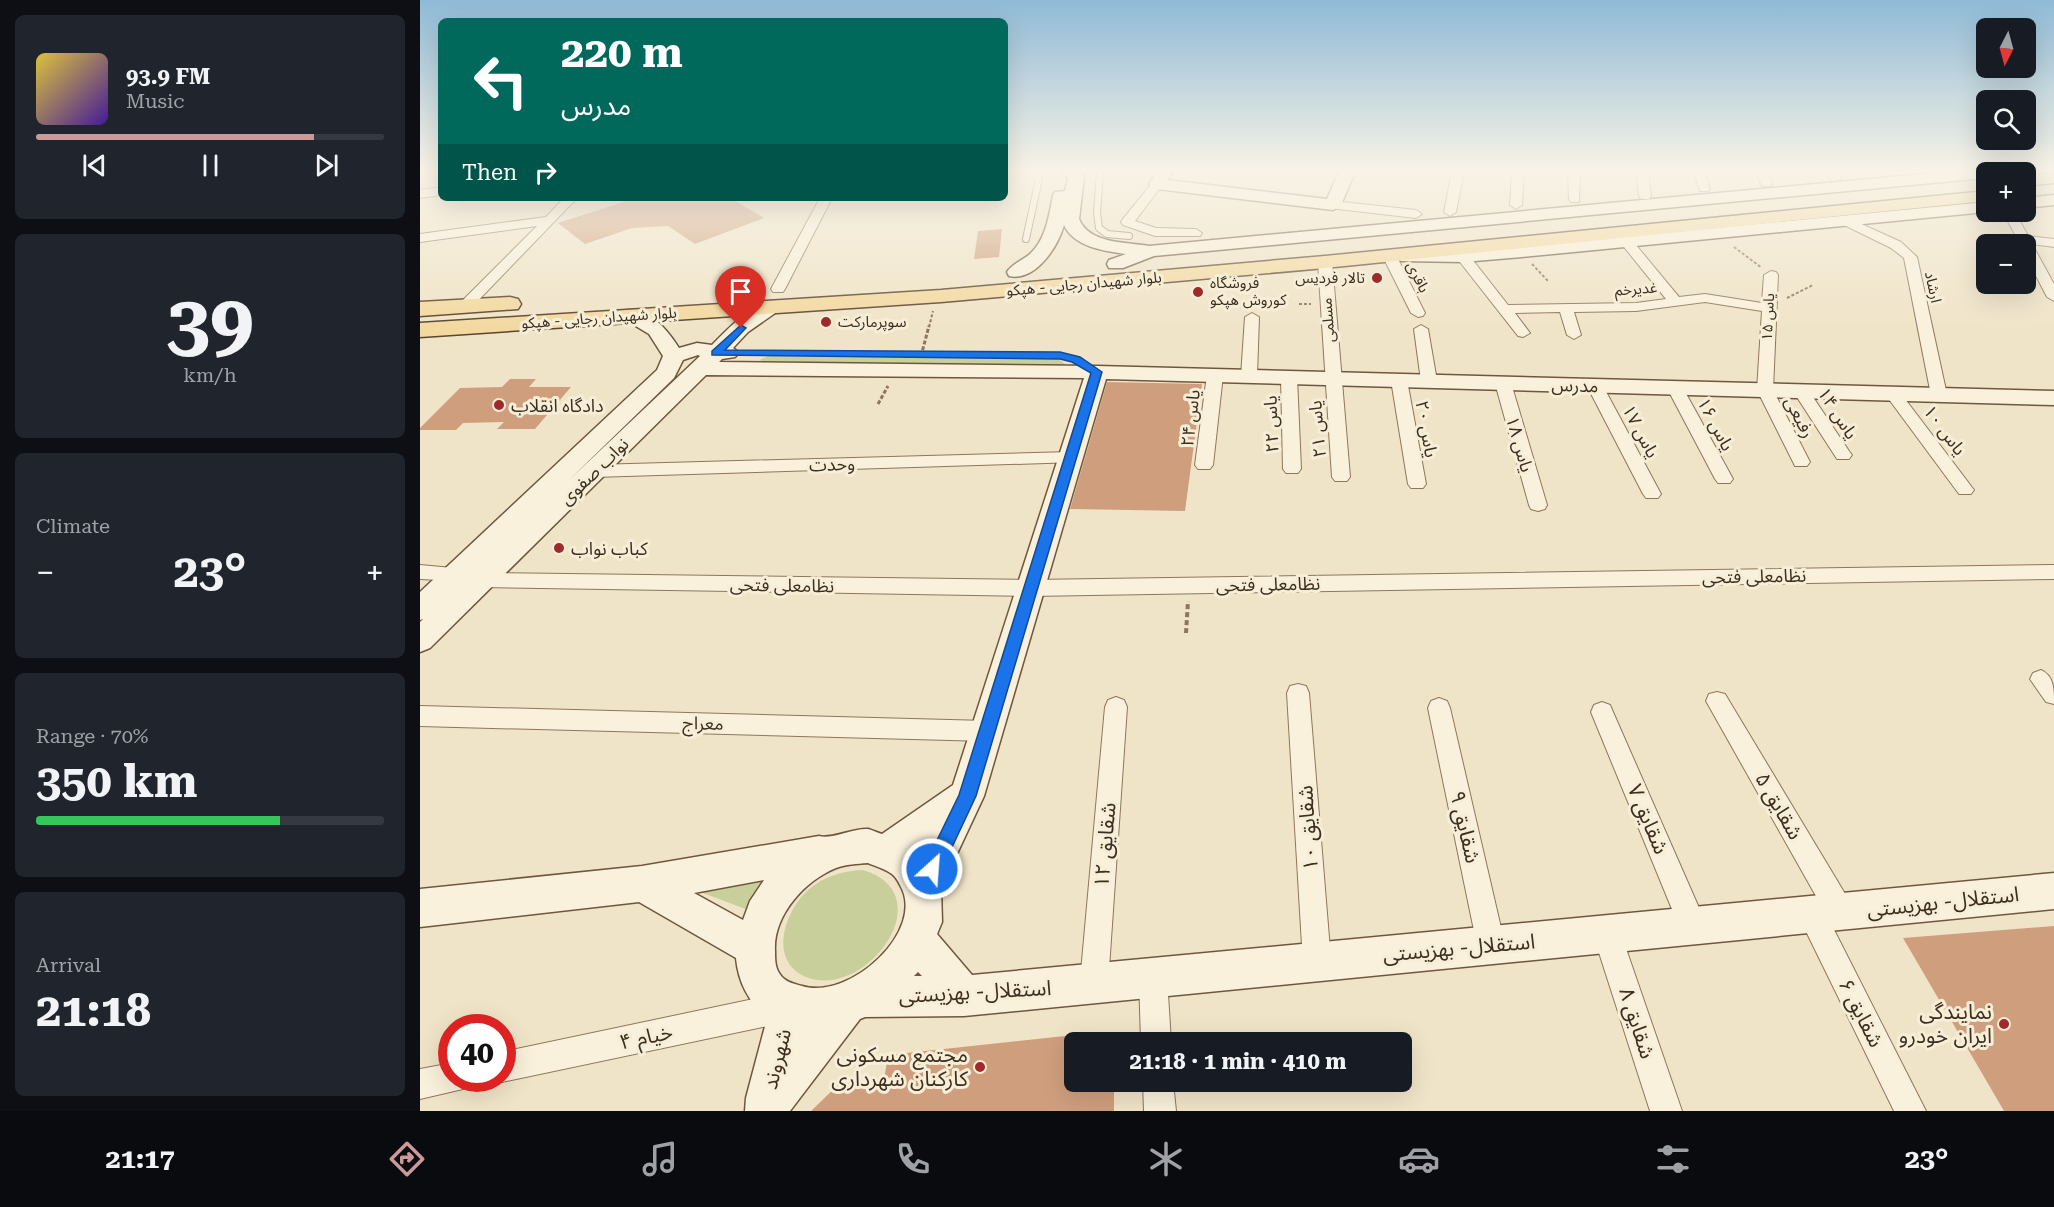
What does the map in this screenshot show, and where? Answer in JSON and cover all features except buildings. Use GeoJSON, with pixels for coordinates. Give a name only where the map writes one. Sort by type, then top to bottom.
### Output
{"type":"FeatureCollection","features":[{"type":"Feature","properties":{"kind":"main road","name":"بلوار شهیدان رجایی - هپکو"},"geometry":{"type":"LineString","coordinates":[[420,330],[631,315],[1016,272],[1626,224]]}},
{"type":"Feature","properties":{"kind":"main road","name":"بلوار شهیدان رجایی - هپکو"},"geometry":{"type":"LineString","coordinates":[[420,309],[775,298],[941,296],[1325,262],[1661,224]]}},
{"type":"Feature","properties":{"kind":"main road"},"geometry":{"type":"LineString","coordinates":[[1717,233],[1728,224]]}},
{"type":"Feature","properties":{"kind":"street"},"geometry":{"type":"LineString","coordinates":[[420,238],[521,224]]}},
{"type":"Feature","properties":{"kind":"street"},"geometry":{"type":"LineString","coordinates":[[465,306],[545,224]]}},
{"type":"Feature","properties":{"kind":"street"},"geometry":{"type":"LineString","coordinates":[[775,298],[813,224]]}},
{"type":"Feature","properties":{"kind":"street"},"geometry":{"type":"LineString","coordinates":[[1066,224],[1067,243]]}},
{"type":"Feature","properties":{"kind":"street"},"geometry":{"type":"LineString","coordinates":[[1067,243],[1069,224]]}},
{"type":"Feature","properties":{"kind":"street"},"geometry":{"type":"LineString","coordinates":[[1133,224],[1130,228],[1155,232],[1196,232]]}},
{"type":"Feature","properties":{"kind":"street"},"geometry":{"type":"LineString","coordinates":[[1016,272],[1067,243],[1108,245],[1151,251],[1442,224]]}},
{"type":"Feature","properties":{"kind":"street"},"geometry":{"type":"LineString","coordinates":[[1389,255],[1463,257],[1808,224]]}},
{"type":"Feature","properties":{"kind":"street","name":"ارشاد"},"geometry":{"type":"LineString","coordinates":[[1854,224],[1896,245],[1910,257],[1939,395]]}},
{"type":"Feature","properties":{"kind":"street"},"geometry":{"type":"LineString","coordinates":[[2036,241],[2054,243]]}},
{"type":"Feature","properties":{"kind":"street"},"geometry":{"type":"LineString","coordinates":[[1626,242],[1676,302]]}},
{"type":"Feature","properties":{"kind":"street"},"geometry":{"type":"LineString","coordinates":[[1116,264],[1151,251]]}},
{"type":"Feature","properties":{"kind":"street","name":"باقری"},"geometry":{"type":"LineString","coordinates":[[1389,255],[1418,313]]}},
{"type":"Feature","properties":{"kind":"street"},"geometry":{"type":"LineString","coordinates":[[1463,257],[1523,333]]}},
{"type":"Feature","properties":{"kind":"street","name":"مسلمی"},"geometry":{"type":"LineString","coordinates":[[1325,262],[1332,378]]}},
{"type":"Feature","properties":{"kind":"street"},"geometry":{"type":"LineString","coordinates":[[2036,263],[2054,297]]}},
{"type":"Feature","properties":{"kind":"street","name":"یاس ۱۵"},"geometry":{"type":"LineString","coordinates":[[1765,390],[1771,275]]}},
{"type":"Feature","properties":{"kind":"street","name":"نواب صفوی"},"geometry":{"type":"LineString","coordinates":[[420,640],[741,328],[775,298]]}},
{"type":"Feature","properties":{"kind":"street","name":"غدیرخم"},"geometry":{"type":"LineString","coordinates":[[1505,309],[1636,307],[1713,298],[1768,308]]}},
{"type":"Feature","properties":{"kind":"street"},"geometry":{"type":"LineString","coordinates":[[1566,308],[1574,335]]}},
{"type":"Feature","properties":{"kind":"street"},"geometry":{"type":"LineString","coordinates":[[631,315],[657,330],[674,356],[697,349],[706,349],[708,361]]}},
{"type":"Feature","properties":{"kind":"street"},"geometry":{"type":"LineString","coordinates":[[1249,376],[1252,317]]}},
{"type":"Feature","properties":{"kind":"street"},"geometry":{"type":"LineString","coordinates":[[1421,329],[1429,381]]}},
{"type":"Feature","properties":{"kind":"street","name":"مدرس"},"geometry":{"type":"LineString","coordinates":[[708,361],[922,355],[1060,356],[1076,359],[1097,372]]}},
{"type":"Feature","properties":{"kind":"street","name":"نواب صفوی"},"geometry":{"type":"LineString","coordinates":[[420,609],[666,373],[673,363],[674,356]]}},
{"type":"Feature","properties":{"kind":"street","name":"مدرس"},"geometry":{"type":"LineString","coordinates":[[708,361],[2054,398]]}},
{"type":"Feature","properties":{"kind":"street"},"geometry":{"type":"LineString","coordinates":[[923,887],[967,796],[1097,372]]}},
{"type":"Feature","properties":{"kind":"street","name":"یاس ۲۴"},"geometry":{"type":"LineString","coordinates":[[1204,465],[1215,375]]}},
{"type":"Feature","properties":{"kind":"street","name":"یاس ۲۲"},"geometry":{"type":"LineString","coordinates":[[1289,377],[1292,469]]}},
{"type":"Feature","properties":{"kind":"street","name":"یاس ۲۱"},"geometry":{"type":"LineString","coordinates":[[1332,378],[1341,477]]}},
{"type":"Feature","properties":{"kind":"street","name":"یاس ۲۰"},"geometry":{"type":"LineString","coordinates":[[1399,380],[1417,484]]}},
{"type":"Feature","properties":{"kind":"street","name":"یاس ۱۸"},"geometry":{"type":"LineString","coordinates":[[1503,383],[1538,506]]}},
{"type":"Feature","properties":{"kind":"street","name":"یاس ۱۷"},"geometry":{"type":"LineString","coordinates":[[1595,386],[1652,494]]}},
{"type":"Feature","properties":{"kind":"street","name":"یاس ۱۶"},"geometry":{"type":"LineString","coordinates":[[1675,388],[1724,479]]}},
{"type":"Feature","properties":{"kind":"street","name":"رفیعی"},"geometry":{"type":"LineString","coordinates":[[1765,390],[1801,462]]}},
{"type":"Feature","properties":{"kind":"street","name":"یاس ۱۴"},"geometry":{"type":"LineString","coordinates":[[1801,391],[1843,455]]}},
{"type":"Feature","properties":{"kind":"street","name":"یاس ۱۰"},"geometry":{"type":"LineString","coordinates":[[1893,394],[1965,490]]}},
{"type":"Feature","properties":{"kind":"street","name":"وحدت"},"geometry":{"type":"LineString","coordinates":[[594,471],[1071,458]]}},
{"type":"Feature","properties":{"kind":"street"},"geometry":{"type":"LineString","coordinates":[[420,572],[457,574]]}},
{"type":"Feature","properties":{"kind":"street","name":"نظامعلی فتحی"},"geometry":{"type":"LineString","coordinates":[[482,580],[1031,588],[2054,572]]}},
{"type":"Feature","properties":{"kind":"street","name":"شقایق ۱۰"},"geometry":{"type":"LineString","coordinates":[[1298,693],[1317,962]]}},
{"type":"Feature","properties":{"kind":"street","name":"شقایق ۵"},"geometry":{"type":"LineString","coordinates":[[1717,701],[1826,913]]}},
{"type":"Feature","properties":{"kind":"street","name":"شقایق ۱۲"},"geometry":{"type":"LineString","coordinates":[[1094,984],[1116,707]]}},
{"type":"Feature","properties":{"kind":"street","name":"شقایق ۹"},"geometry":{"type":"LineString","coordinates":[[1439,708],[1491,945]]}},
{"type":"Feature","properties":{"kind":"street","name":"شقایق ۷"},"geometry":{"type":"LineString","coordinates":[[1602,712],[1693,926]]}},
{"type":"Feature","properties":{"kind":"street","name":"معراج"},"geometry":{"type":"LineString","coordinates":[[420,716],[987,731]]}},
{"type":"Feature","properties":{"kind":"street"},"geometry":{"type":"LineString","coordinates":[[889,850],[967,796]]}},
{"type":"Feature","properties":{"kind":"street"},"geometry":{"type":"LineString","coordinates":[[420,908],[642,884],[846,848],[869,846],[889,850],[905,858],[916,871],[923,887],[925,913],[917,940],[904,962],[885,982],[855,1001],[764,1109]]}},
{"type":"Feature","properties":{"kind":"street"},"geometry":{"type":"LineString","coordinates":[[846,848],[820,857],[804,868],[775,895],[760,920],[754,947],[757,973],[769,993],[790,1006],[817,1011],[855,1001]]}},
{"type":"Feature","properties":{"kind":"street"},"geometry":{"type":"LineString","coordinates":[[642,884],[754,947]]}},
{"type":"Feature","properties":{"kind":"street","name":"استقلال- بهزیستی"},"geometry":{"type":"LineString","coordinates":[[855,1001],[964,996],[2054,891]]}},
{"type":"Feature","properties":{"kind":"street","name":"شقایق ۶"},"geometry":{"type":"LineString","coordinates":[[1826,913],[1910,1111]]}},
{"type":"Feature","properties":{"kind":"street","name":"شقایق ۸"},"geometry":{"type":"LineString","coordinates":[[1607,934],[1666,1111]]}},
{"type":"Feature","properties":{"kind":"street"},"geometry":{"type":"LineString","coordinates":[[917,940],[964,996]]}},
{"type":"Feature","properties":{"kind":"street"},"geometry":{"type":"LineString","coordinates":[[1153,978],[1156,1032]]}},
{"type":"Feature","properties":{"kind":"street","name":"خیام ۴"},"geometry":{"type":"LineString","coordinates":[[516,1064],[790,1006]]}},
{"type":"Feature","properties":{"kind":"street","name":"شهروند"},"geometry":{"type":"LineString","coordinates":[[764,1109],[790,1006]]}},
{"type":"Feature","properties":{"kind":"street"},"geometry":{"type":"LineString","coordinates":[[420,1084],[438,1081]]}},
{"type":"Feature","properties":{"kind":"street"},"geometry":{"type":"LineString","coordinates":[[1159,1092],[1160,1111]]}},
{"type":"Feature","properties":{"kind":"lane"},"geometry":{"type":"LineString","coordinates":[[1026,238],[1029,224]]}},
{"type":"Feature","properties":{"kind":"lane"},"geometry":{"type":"LineString","coordinates":[[1098,224],[1099,228],[1107,234],[1130,228]]}},
{"type":"Feature","properties":{"kind":"path","name":"یاس ۱۵"},"geometry":{"type":"LineString","coordinates":[[1717,233],[1771,275]]}},
{"type":"Feature","properties":{"kind":"path"},"geometry":{"type":"LineString","coordinates":[[1768,308],[1813,285]]}},
{"type":"Feature","properties":{"kind":"path"},"geometry":{"type":"LineString","coordinates":[[922,355],[933,311]]}},
{"type":"Feature","properties":{"kind":"path"},"geometry":{"type":"LineString","coordinates":[[878,405],[889,385]]}},
{"type":"Feature","properties":{"kind":"path"},"geometry":{"type":"LineString","coordinates":[[1186,633],[1190,585]]}},
{"type":"Feature","properties":{"kind":"green space"},"geometry":{"type":"Polygon","coordinates":[[[769,356],[1057,358],[1065,364],[1064,366],[760,363],[761,359],[769,356]]]}},
{"type":"Feature","properties":{"kind":"green space"},"geometry":{"type":"Polygon","coordinates":[[[863,870],[886,882],[897,900],[896,921],[887,942],[872,960],[852,974],[829,980],[806,977],[794,970],[787,960],[784,936],[787,923],[799,899],[808,890],[827,878],[841,873],[863,870]]]}},
{"type":"Feature","properties":{"kind":"green space"},"geometry":{"type":"Polygon","coordinates":[[[775,873],[748,910],[674,882],[775,873]]]}},
{"type":"Feature","properties":{"kind":"place","name":"تالار فردیس"},"geometry":{"type":"Point","coordinates":[1377,278]}},
{"type":"Feature","properties":{"kind":"place","name":"فروشگاه کوروش هپکو"},"geometry":{"type":"Point","coordinates":[1198,292]}},
{"type":"Feature","properties":{"kind":"place","name":"سوپرمارکت"},"geometry":{"type":"Point","coordinates":[826,322]}},
{"type":"Feature","properties":{"kind":"place","name":"دادگاه انقلاب"},"geometry":{"type":"Point","coordinates":[499,405]}},
{"type":"Feature","properties":{"kind":"place","name":"کباب نواب"},"geometry":{"type":"Point","coordinates":[559,548]}},
{"type":"Feature","properties":{"kind":"place","name":"نمایندگی ایران خودرو"},"geometry":{"type":"Point","coordinates":[2004,1024]}},
{"type":"Feature","properties":{"kind":"place","name":"مجتمع مسکونی کارکنان شهرداری"},"geometry":{"type":"Point","coordinates":[980,1067]}},
{"type":"Feature","properties":{"kind":"route"},"geometry":{"type":"LineString","coordinates":[[741,328],[716,353],[1060,356],[1076,359],[1097,372],[967,796],[932,869]]}}]}
